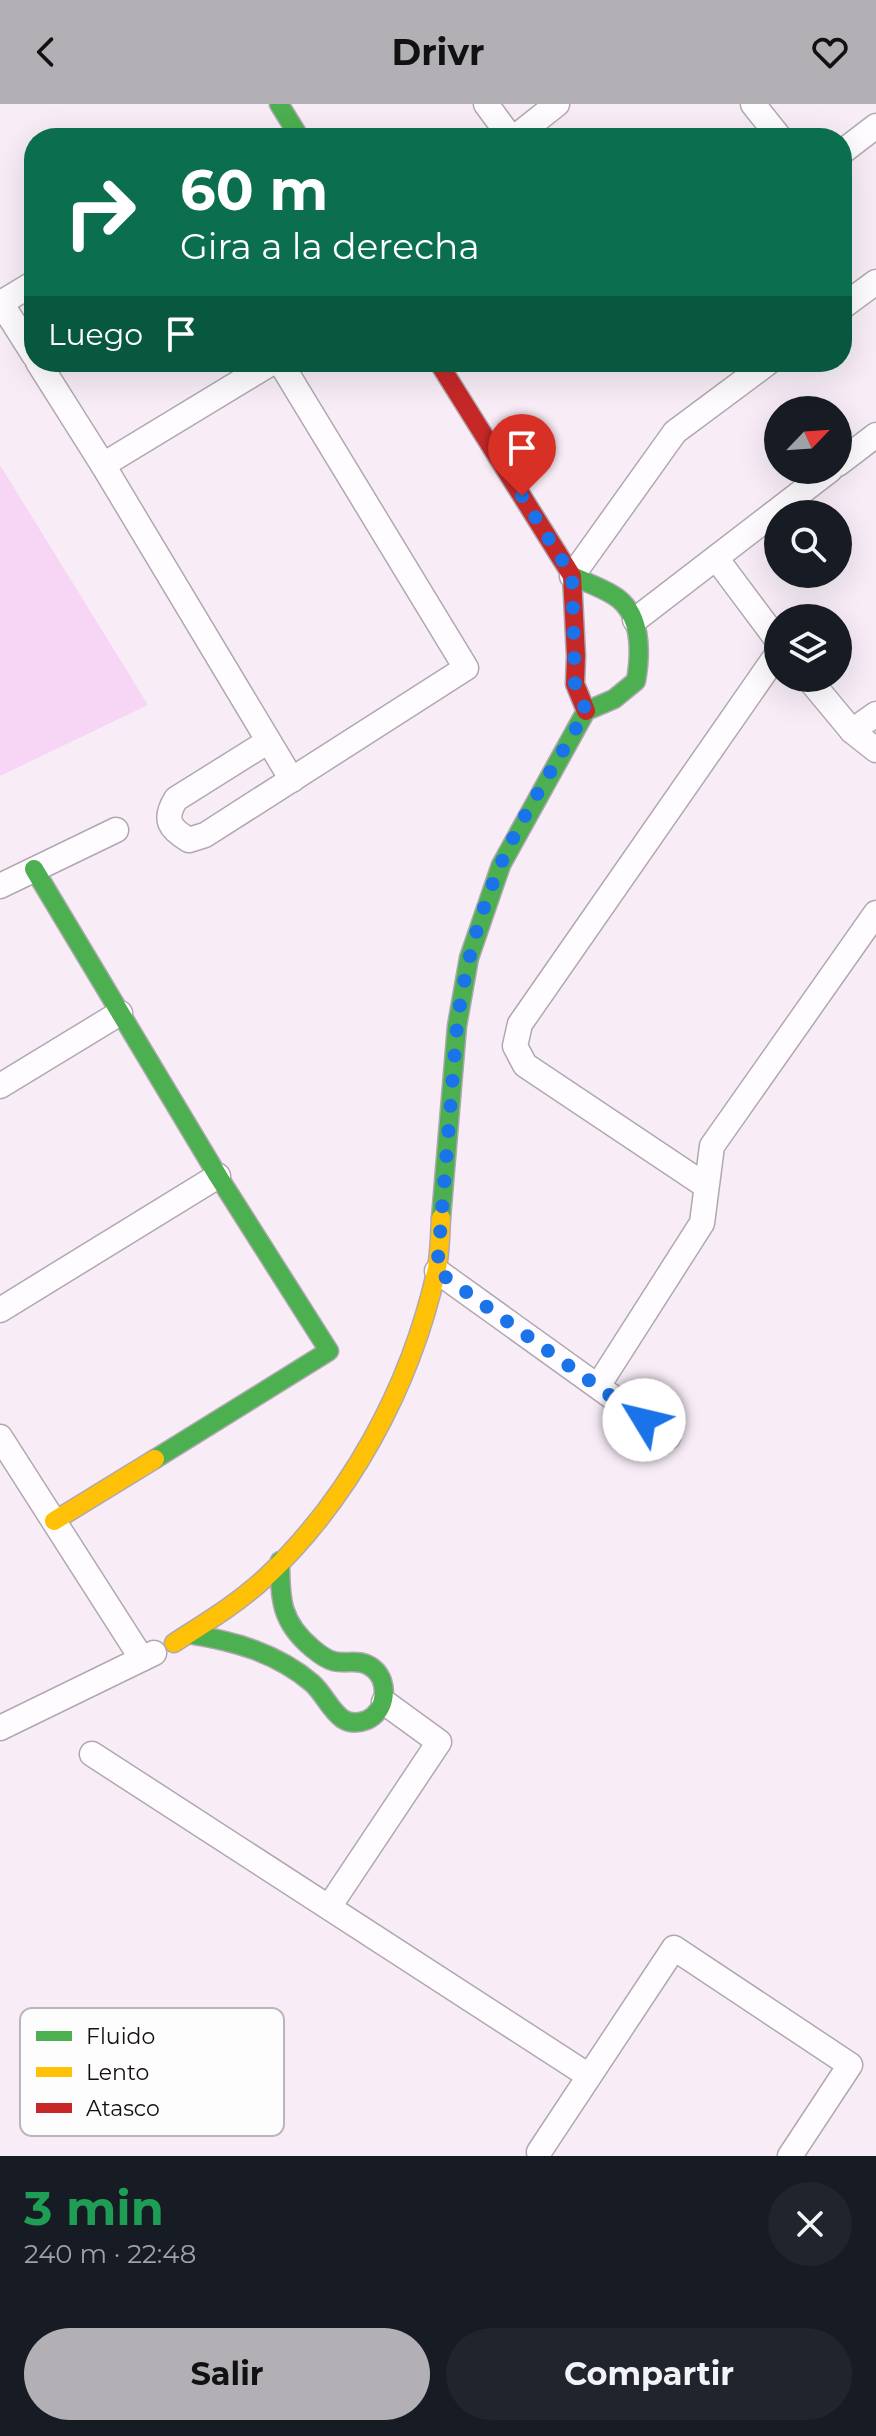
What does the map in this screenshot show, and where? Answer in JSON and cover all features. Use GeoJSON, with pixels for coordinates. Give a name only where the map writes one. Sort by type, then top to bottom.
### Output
{"type":"FeatureCollection","features":[{"type":"Feature","properties":{"kind":"street"},"geometry":{"type":"LineString","coordinates":[[279,104],[294,128]]}},
{"type":"Feature","properties":{"kind":"street"},"geometry":{"type":"LineString","coordinates":[[486,104],[505,128]]}},
{"type":"Feature","properties":{"kind":"street"},"geometry":{"type":"LineString","coordinates":[[526,128],[557,104]]}},
{"type":"Feature","properties":{"kind":"street"},"geometry":{"type":"LineString","coordinates":[[753,104],[772,128]]}},
{"type":"Feature","properties":{"kind":"street"},"geometry":{"type":"LineString","coordinates":[[852,144],[876,126]]}},
{"type":"Feature","properties":{"kind":"street"},"geometry":{"type":"LineString","coordinates":[[852,300],[876,282]]}},
{"type":"Feature","properties":{"kind":"street"},"geometry":{"type":"LineString","coordinates":[[24,289],[1,303],[24,339]]}},
{"type":"Feature","properties":{"kind":"street"},"geometry":{"type":"LineString","coordinates":[[44,372],[292,780]]}},
{"type":"Feature","properties":{"kind":"street"},"geometry":{"type":"LineString","coordinates":[[103,465],[256,372]]}},
{"type":"Feature","properties":{"kind":"street"},"geometry":{"type":"LineString","coordinates":[[267,742],[176,799],[169,811],[170,824],[179,834],[189,840],[205,835],[466,668],[286,372]]}},
{"type":"Feature","properties":{"kind":"street"},"geometry":{"type":"LineString","coordinates":[[444,372],[572,576],[575,684],[586,711]]}},
{"type":"Feature","properties":{"kind":"street"},"geometry":{"type":"LineString","coordinates":[[572,576],[675,432],[756,372]]}},
{"type":"Feature","properties":{"kind":"street"},"geometry":{"type":"LineString","coordinates":[[852,453],[876,435]]}},
{"type":"Feature","properties":{"kind":"street"},"geometry":{"type":"LineString","coordinates":[[635,620],[812,484]]}},
{"type":"Feature","properties":{"kind":"street"},"geometry":{"type":"LineString","coordinates":[[716,558],[764,622]]}},
{"type":"Feature","properties":{"kind":"street"},"geometry":{"type":"LineString","coordinates":[[0,1728],[181,1639],[232,1606],[265,1578],[319,1519],[386,1416],[416,1340],[437,1271],[457,1026],[469,958],[501,865],[586,711],[614,699],[636,681],[640,657],[635,620],[616,596],[572,576]]}},
{"type":"Feature","properties":{"kind":"street"},"geometry":{"type":"LineString","coordinates":[[706,1186],[525,1065],[515,1046],[520,1024],[764,673]]}},
{"type":"Feature","properties":{"kind":"street"},"geometry":{"type":"LineString","coordinates":[[820,692],[852,731],[876,750]]}},
{"type":"Feature","properties":{"kind":"street"},"geometry":{"type":"LineString","coordinates":[[852,731],[876,714]]}},
{"type":"Feature","properties":{"kind":"street"},"geometry":{"type":"LineString","coordinates":[[0,886],[116,830]]}},
{"type":"Feature","properties":{"kind":"street"},"geometry":{"type":"LineString","coordinates":[[34,869],[218,1176],[329,1351],[54,1521]]}},
{"type":"Feature","properties":{"kind":"street"},"geometry":{"type":"LineString","coordinates":[[598,1386],[702,1223],[712,1146],[876,913]]}},
{"type":"Feature","properties":{"kind":"street"},"geometry":{"type":"LineString","coordinates":[[0,1086],[120,1013]]}},
{"type":"Feature","properties":{"kind":"street"},"geometry":{"type":"LineString","coordinates":[[0,1310],[218,1176]]}},
{"type":"Feature","properties":{"kind":"street"},"geometry":{"type":"LineString","coordinates":[[437,1271],[668,1437]]}},
{"type":"Feature","properties":{"kind":"street"},"geometry":{"type":"LineString","coordinates":[[0,1437],[142,1659]]}},
{"type":"Feature","properties":{"kind":"street"},"geometry":{"type":"LineString","coordinates":[[181,1639],[228,1640],[286,1664],[307,1680],[324,1697],[334,1714],[343,1720],[362,1722],[372,1717],[384,1702],[384,1682],[371,1666],[362,1662],[329,1660],[295,1634],[280,1605],[280,1561]]}},
{"type":"Feature","properties":{"kind":"street"},"geometry":{"type":"LineString","coordinates":[[329,1907],[439,1742],[384,1702]]}},
{"type":"Feature","properties":{"kind":"street"},"geometry":{"type":"LineString","coordinates":[[92,1754],[589,2076]]}},
{"type":"Feature","properties":{"kind":"street"},"geometry":{"type":"LineString","coordinates":[[539,2152],[674,1948],[850,2065],[790,2156]]}},
{"type":"Feature","properties":{"kind":"shaded area"},"geometry":{"type":"Polygon","coordinates":[[[0,465],[148,705],[0,776],[0,465]]]}},
{"type":"Feature","properties":{"kind":"traffic: fast"},"geometry":{"type":"LineString","coordinates":[[279,104],[294,128]]}},
{"type":"Feature","properties":{"kind":"traffic: fast"},"geometry":{"type":"LineString","coordinates":[[441,1218],[457,1026],[469,958],[501,865],[586,711],[614,699],[636,681],[639,646],[630,612],[613,595],[572,576]]}},
{"type":"Feature","properties":{"kind":"traffic: fast"},"geometry":{"type":"LineString","coordinates":[[34,869],[218,1176],[329,1351],[155,1459]]}},
{"type":"Feature","properties":{"kind":"traffic: fast"},"geometry":{"type":"LineString","coordinates":[[189,1634],[222,1640],[270,1656],[312,1683],[335,1712],[348,1722],[357,1723],[374,1716],[384,1696],[379,1675],[364,1663],[327,1659],[294,1629],[284,1609],[280,1561]]}},
{"type":"Feature","properties":{"kind":"traffic: slow"},"geometry":{"type":"LineString","coordinates":[[174,1643],[232,1605],[264,1579],[295,1548],[349,1477],[393,1399],[425,1316],[436,1273],[441,1218]]}},
{"type":"Feature","properties":{"kind":"traffic: slow"},"geometry":{"type":"LineString","coordinates":[[54,1521],[155,1459]]}},
{"type":"Feature","properties":{"kind":"traffic: jam"},"geometry":{"type":"LineString","coordinates":[[444,372],[572,576],[575,684],[586,711]]}},
{"type":"Feature","properties":{"kind":"route"},"geometry":{"type":"LineString","coordinates":[[522,496],[572,576],[575,684],[586,711],[501,865],[469,958],[457,1026],[437,1271],[644,1420]]}}]}
